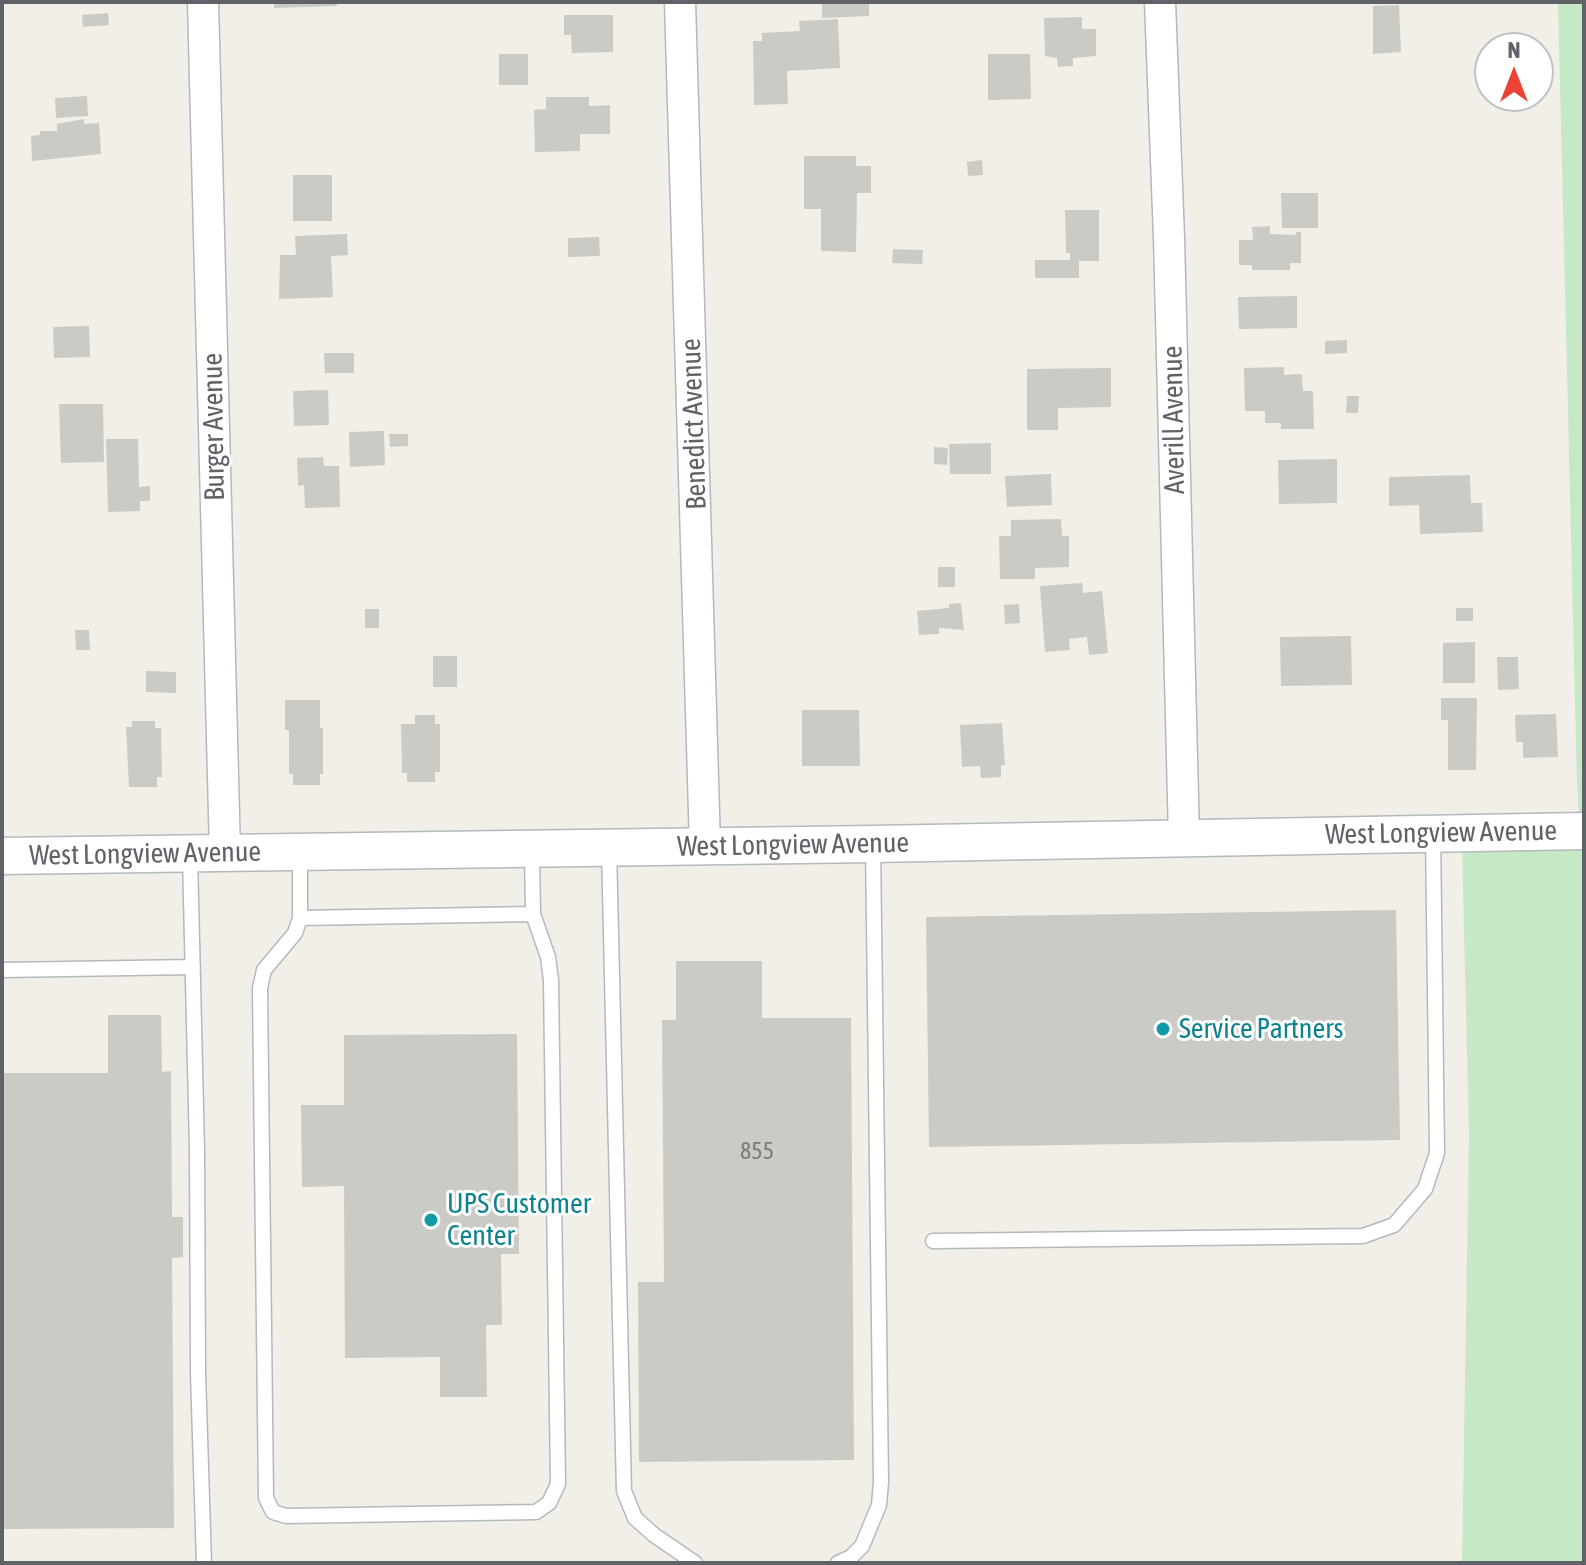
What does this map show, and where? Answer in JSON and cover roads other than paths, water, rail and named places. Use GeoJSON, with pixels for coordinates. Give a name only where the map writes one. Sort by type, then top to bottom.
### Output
{"type":"FeatureCollection","features":[{"type":"Feature","properties":{"kind":"street","name":"Burger Avenue"},"geometry":{"type":"LineString","coordinates":[[203,2],[208,853]]}},
{"type":"Feature","properties":{"kind":"street","name":"Benedict Avenue"},"geometry":{"type":"LineString","coordinates":[[680,2],[705,846]]}},
{"type":"Feature","properties":{"kind":"street","name":"Averill Avenue"},"geometry":{"type":"LineString","coordinates":[[1160,2],[1184,838]]}},
{"type":"Feature","properties":{"kind":"street","name":"West Longview Avenue"},"geometry":{"type":"LineString","coordinates":[[2,856],[1584,831]]}},
{"type":"Feature","properties":{"kind":"lane"},"geometry":{"type":"LineString","coordinates":[[933,1241],[1363,1236],[1394,1225],[1425,1189],[1437,1153],[1433,833]]}},
{"type":"Feature","properties":{"kind":"lane"},"geometry":{"type":"LineString","coordinates":[[838,1563],[851,1557],[862,1546],[879,1505],[881,1482],[873,844]]}},
{"type":"Feature","properties":{"kind":"lane"},"geometry":{"type":"LineString","coordinates":[[609,847],[624,1491],[635,1518],[695,1563]]}},
{"type":"Feature","properties":{"kind":"lane"},"geometry":{"type":"LineString","coordinates":[[300,852],[300,918],[295,933],[264,970],[260,988],[266,1498],[273,1512],[286,1516],[536,1512],[549,1503],[558,1484],[551,980],[548,957],[533,914],[532,848]]}},
{"type":"Feature","properties":{"kind":"lane"},"geometry":{"type":"LineString","coordinates":[[204,1563],[198,1373],[193,967],[208,853]]}},
{"type":"Feature","properties":{"kind":"lane"},"geometry":{"type":"LineString","coordinates":[[300,918],[533,914]]}},
{"type":"Feature","properties":{"kind":"lane"},"geometry":{"type":"LineString","coordinates":[[2,970],[193,967]]}},
{"type":"Feature","properties":{"kind":"place","name":"Service Partners"},"geometry":{"type":"Point","coordinates":[1163,1029]}},
{"type":"Feature","properties":{"kind":"place","name":"UPS Customer Center"},"geometry":{"type":"Point","coordinates":[431,1220]}}]}
